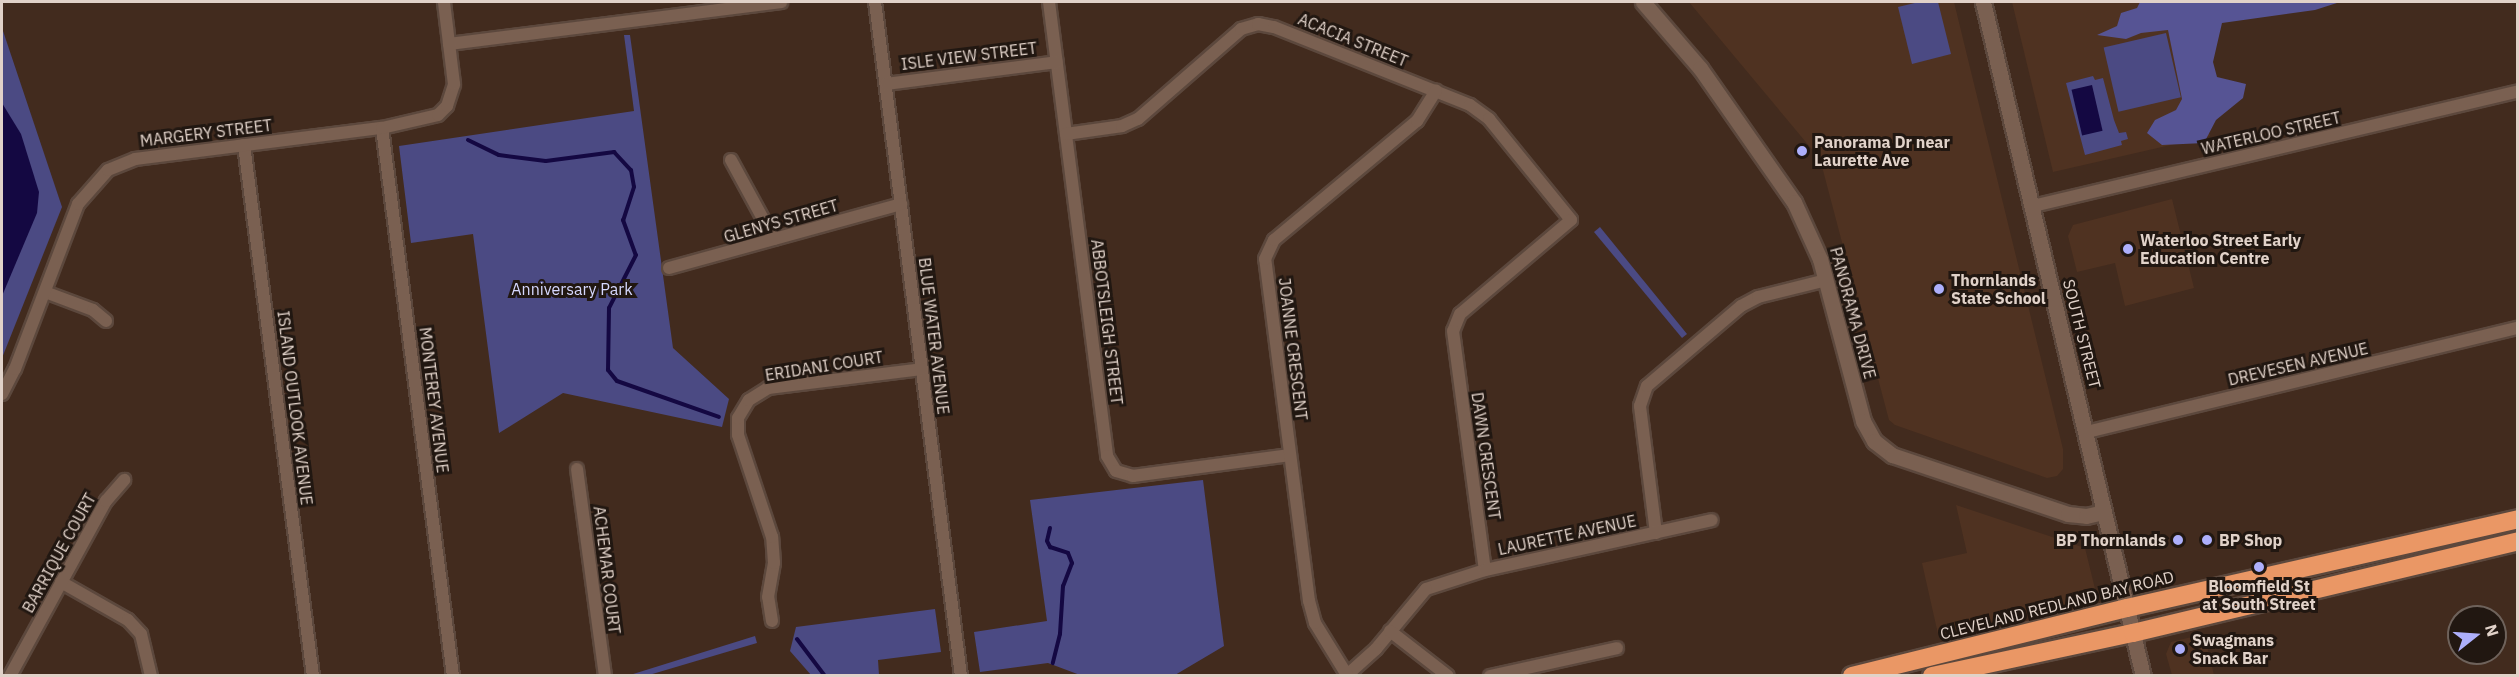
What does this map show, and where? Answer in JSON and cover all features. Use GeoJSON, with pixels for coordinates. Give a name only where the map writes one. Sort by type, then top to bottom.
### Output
{"type":"FeatureCollection","features":[{"type":"Feature","properties":{"kind":"highway","name":"CLEVELAND REDLAND BAY ROAD"},"geometry":{"type":"LineString","coordinates":[[1852,675],[2127,608],[2517,519]]}},
{"type":"Feature","properties":{"kind":"highway"},"geometry":{"type":"LineString","coordinates":[[1932,675],[2133,633],[2517,541]]}},
{"type":"Feature","properties":{"kind":"street"},"geometry":{"type":"LineString","coordinates":[[444,2],[449,44],[781,2]]}},
{"type":"Feature","properties":{"kind":"street","name":"BLUE WATER AVENUE"},"geometry":{"type":"LineString","coordinates":[[875,2],[961,675]]}},
{"type":"Feature","properties":{"kind":"street","name":"ABBOTSLEIGH STREET"},"geometry":{"type":"LineString","coordinates":[[1049,2],[1107,456],[1116,471],[1133,476],[1290,455]]}},
{"type":"Feature","properties":{"kind":"street","name":"PANORAMA DRIVE"},"geometry":{"type":"LineString","coordinates":[[1643,2],[1700,68],[1772,165],[1813,239],[1863,421],[1883,450],[2068,514],[2086,516],[2104,512]]}},
{"type":"Feature","properties":{"kind":"street","name":"SOUTH STREET"},"geometry":{"type":"LineString","coordinates":[[1983,2],[2143,675]]}},
{"type":"Feature","properties":{"kind":"street","name":"ACACIA STREET"},"geometry":{"type":"LineString","coordinates":[[1066,134],[1122,126],[1138,119],[1241,29],[1258,24],[1274,27],[1470,105],[1489,119],[1571,219]]}},
{"type":"Feature","properties":{"kind":"street","name":"MARGERY STREET"},"geometry":{"type":"LineString","coordinates":[[2,394],[45,292],[78,204],[108,170],[135,159],[382,128],[428,119],[447,106],[454,84],[449,44]]}},
{"type":"Feature","properties":{"kind":"street","name":"ISLE VIEW STREET"},"geometry":{"type":"LineString","coordinates":[[886,84],[1057,62]]}},
{"type":"Feature","properties":{"kind":"street","name":"JOANNE CRESCENT"},"geometry":{"type":"LineString","coordinates":[[1346,675],[1315,623],[1309,601],[1265,259],[1274,240],[1417,121],[1436,91]]}},
{"type":"Feature","properties":{"kind":"street","name":"WATERLOO STREET"},"geometry":{"type":"LineString","coordinates":[[2033,206],[2517,91]]}},
{"type":"Feature","properties":{"kind":"street","name":"MONTEREY AVENUE"},"geometry":{"type":"LineString","coordinates":[[382,128],[453,675]]}},
{"type":"Feature","properties":{"kind":"street","name":"ISLAND OUTLOOK AVENUE"},"geometry":{"type":"LineString","coordinates":[[244,145],[313,675]]}},
{"type":"Feature","properties":{"kind":"street"},"geometry":{"type":"LineString","coordinates":[[731,160],[774,239]]}},
{"type":"Feature","properties":{"kind":"street","name":"GLENYS STREET"},"geometry":{"type":"LineString","coordinates":[[669,268],[901,204]]}},
{"type":"Feature","properties":{"kind":"street","name":"DAWN CRESCENT"},"geometry":{"type":"LineString","coordinates":[[1485,570],[1453,331],[1460,314],[1571,219]]}},
{"type":"Feature","properties":{"kind":"street","name":"LAURETTE AVENUE"},"geometry":{"type":"LineString","coordinates":[[1656,533],[1640,406],[1647,386],[1741,306],[1758,297],[1826,280]]}},
{"type":"Feature","properties":{"kind":"street"},"geometry":{"type":"LineString","coordinates":[[45,292],[93,310],[106,321]]}},
{"type":"Feature","properties":{"kind":"street","name":"DREVESEN AVENUE"},"geometry":{"type":"LineString","coordinates":[[2087,432],[2517,328]]}},
{"type":"Feature","properties":{"kind":"street","name":"ERIDANI COURT"},"geometry":{"type":"LineString","coordinates":[[772,621],[768,597],[774,563],[772,537],[738,435],[738,418],[749,400],[768,388],[922,369]]}},
{"type":"Feature","properties":{"kind":"street","name":"ACHEMAR COURT"},"geometry":{"type":"LineString","coordinates":[[577,469],[605,675]]}},
{"type":"Feature","properties":{"kind":"street","name":"BARRIQUE COURT"},"geometry":{"type":"LineString","coordinates":[[10,675],[106,501],[124,480]]}},
{"type":"Feature","properties":{"kind":"street","name":"LAURETTE AVENUE"},"geometry":{"type":"LineString","coordinates":[[1485,570],[1712,520]]}},
{"type":"Feature","properties":{"kind":"street"},"geometry":{"type":"LineString","coordinates":[[1346,675],[1390,631],[1426,589],[1485,570]]}},
{"type":"Feature","properties":{"kind":"street"},"geometry":{"type":"LineString","coordinates":[[61,582],[128,620],[141,634],[151,675]]}},
{"type":"Feature","properties":{"kind":"street"},"geometry":{"type":"LineString","coordinates":[[1390,631],[1448,675]]}},
{"type":"Feature","properties":{"kind":"street"},"geometry":{"type":"LineString","coordinates":[[1490,675],[1617,648]]}},
{"type":"Feature","properties":{"kind":"shaded area","name":"Thornlands State School"},"geometry":{"type":"Polygon","coordinates":[[[1689,2],[1954,2],[2063,449],[2063,469],[2057,476],[2047,478],[1895,425],[1889,420],[1820,159],[1689,2]]]}},
{"type":"Feature","properties":{"kind":"shaded area"},"geometry":{"type":"Polygon","coordinates":[[[2012,2],[2177,2],[2210,136],[2053,172],[2012,2]]]}},
{"type":"Feature","properties":{"kind":"shaded area"},"geometry":{"type":"Polygon","coordinates":[[[2140,2],[2340,2],[2315,10],[2222,23],[2213,62],[2217,77],[2246,84],[2243,98],[2216,120],[2204,143],[2162,145],[2147,133],[2155,120],[2176,110],[2182,99],[2168,30],[2141,33],[2126,39],[2097,35],[2117,26],[2121,13],[2137,8],[2140,2]]]}},
{"type":"Feature","properties":{"kind":"shaded area"},"geometry":{"type":"Polygon","coordinates":[[[2092,85],[2103,131],[2082,136],[2072,90],[2092,85]]]}},
{"type":"Feature","properties":{"kind":"shaded area"},"geometry":{"type":"Polygon","coordinates":[[[2,103],[21,134],[39,192],[37,213],[2,296],[2,103]]]}},
{"type":"Feature","properties":{"kind":"shaded area","name":"Waterloo Street Early Education Centre"},"geometry":{"type":"Polygon","coordinates":[[[2172,199],[2194,288],[2125,306],[2115,263],[2077,272],[2068,236],[2073,225],[2172,199]]]}},
{"type":"Feature","properties":{"kind":"shaded area"},"geometry":{"type":"Polygon","coordinates":[[[1956,505],[2085,548],[2097,597],[1938,634],[1922,563],[1967,553],[1956,505]]]}},
{"type":"Feature","properties":{"kind":"shaded area"},"geometry":{"type":"Polygon","coordinates":[[[2204,634],[2214,675],[2172,675],[2166,654],[2171,642],[2204,634]]]}},
{"type":"Feature","properties":{"kind":"green space"},"geometry":{"type":"Polygon","coordinates":[[[1919,2],[1938,2],[1951,54],[1912,64],[1898,7],[1919,2]]]}},
{"type":"Feature","properties":{"kind":"green space"},"geometry":{"type":"Polygon","coordinates":[[[2,28],[62,207],[2,358],[2,28]]]}},
{"type":"Feature","properties":{"kind":"green space"},"geometry":{"type":"Polygon","coordinates":[[[2166,33],[2181,97],[2118,112],[2104,47],[2166,33]]]}},
{"type":"Feature","properties":{"kind":"green space","name":"Anniversary Park"},"geometry":{"type":"Polygon","coordinates":[[[624,35],[630,35],[673,348],[729,399],[722,427],[563,393],[499,433],[473,234],[411,243],[399,146],[634,111],[624,35]]]}},
{"type":"Feature","properties":{"kind":"green space"},"geometry":{"type":"Polygon","coordinates":[[[2093,76],[2095,80],[2103,78],[2119,133],[2126,132],[2128,139],[2121,141],[2122,145],[2085,155],[2066,83],[2093,76]]]}},
{"type":"Feature","properties":{"kind":"green space"},"geometry":{"type":"Polygon","coordinates":[[[1600,227],[1687,334],[1682,338],[1594,232],[1600,227]]]}},
{"type":"Feature","properties":{"kind":"green space"},"geometry":{"type":"Polygon","coordinates":[[[1203,480],[1224,646],[1175,675],[1080,675],[1048,663],[980,672],[974,632],[1047,621],[1030,500],[1203,480]]]}},
{"type":"Feature","properties":{"kind":"green space"},"geometry":{"type":"Polygon","coordinates":[[[935,609],[941,652],[878,660],[879,675],[811,675],[790,651],[796,627],[935,609]]]}},
{"type":"Feature","properties":{"kind":"green space"},"geometry":{"type":"Polygon","coordinates":[[[755,636],[757,643],[649,675],[630,675],[755,636]]]}},
{"type":"Feature","properties":{"kind":"waterway"},"geometry":{"type":"LineString","coordinates":[[468,140],[499,155],[546,161],[614,152],[631,170],[634,187],[623,220],[636,255],[609,308],[608,370],[617,381],[719,417]]}},
{"type":"Feature","properties":{"kind":"waterway"},"geometry":{"type":"LineString","coordinates":[[1050,528],[1047,541],[1050,547],[1068,553],[1072,563],[1063,586],[1060,634],[1053,663]]}},
{"type":"Feature","properties":{"kind":"waterway"},"geometry":{"type":"LineString","coordinates":[[797,639],[825,676]]}},
{"type":"Feature","properties":{"kind":"place","name":"Panorama Dr near Laurette Ave"},"geometry":{"type":"Point","coordinates":[1802,151]}},
{"type":"Feature","properties":{"kind":"place","name":"Waterloo Street Early Education Centre"},"geometry":{"type":"Point","coordinates":[2128,249]}},
{"type":"Feature","properties":{"kind":"place","name":"Thornlands State School"},"geometry":{"type":"Point","coordinates":[1939,289]}},
{"type":"Feature","properties":{"kind":"place","name":"BP Thornlands"},"geometry":{"type":"Point","coordinates":[2178,540]}},
{"type":"Feature","properties":{"kind":"place","name":"BP Shop"},"geometry":{"type":"Point","coordinates":[2207,540]}},
{"type":"Feature","properties":{"kind":"place","name":"Bloomfield St at South Street"},"geometry":{"type":"Point","coordinates":[2259,567]}},
{"type":"Feature","properties":{"kind":"place","name":"Swagmans Snack Bar"},"geometry":{"type":"Point","coordinates":[2180,649]}}]}
